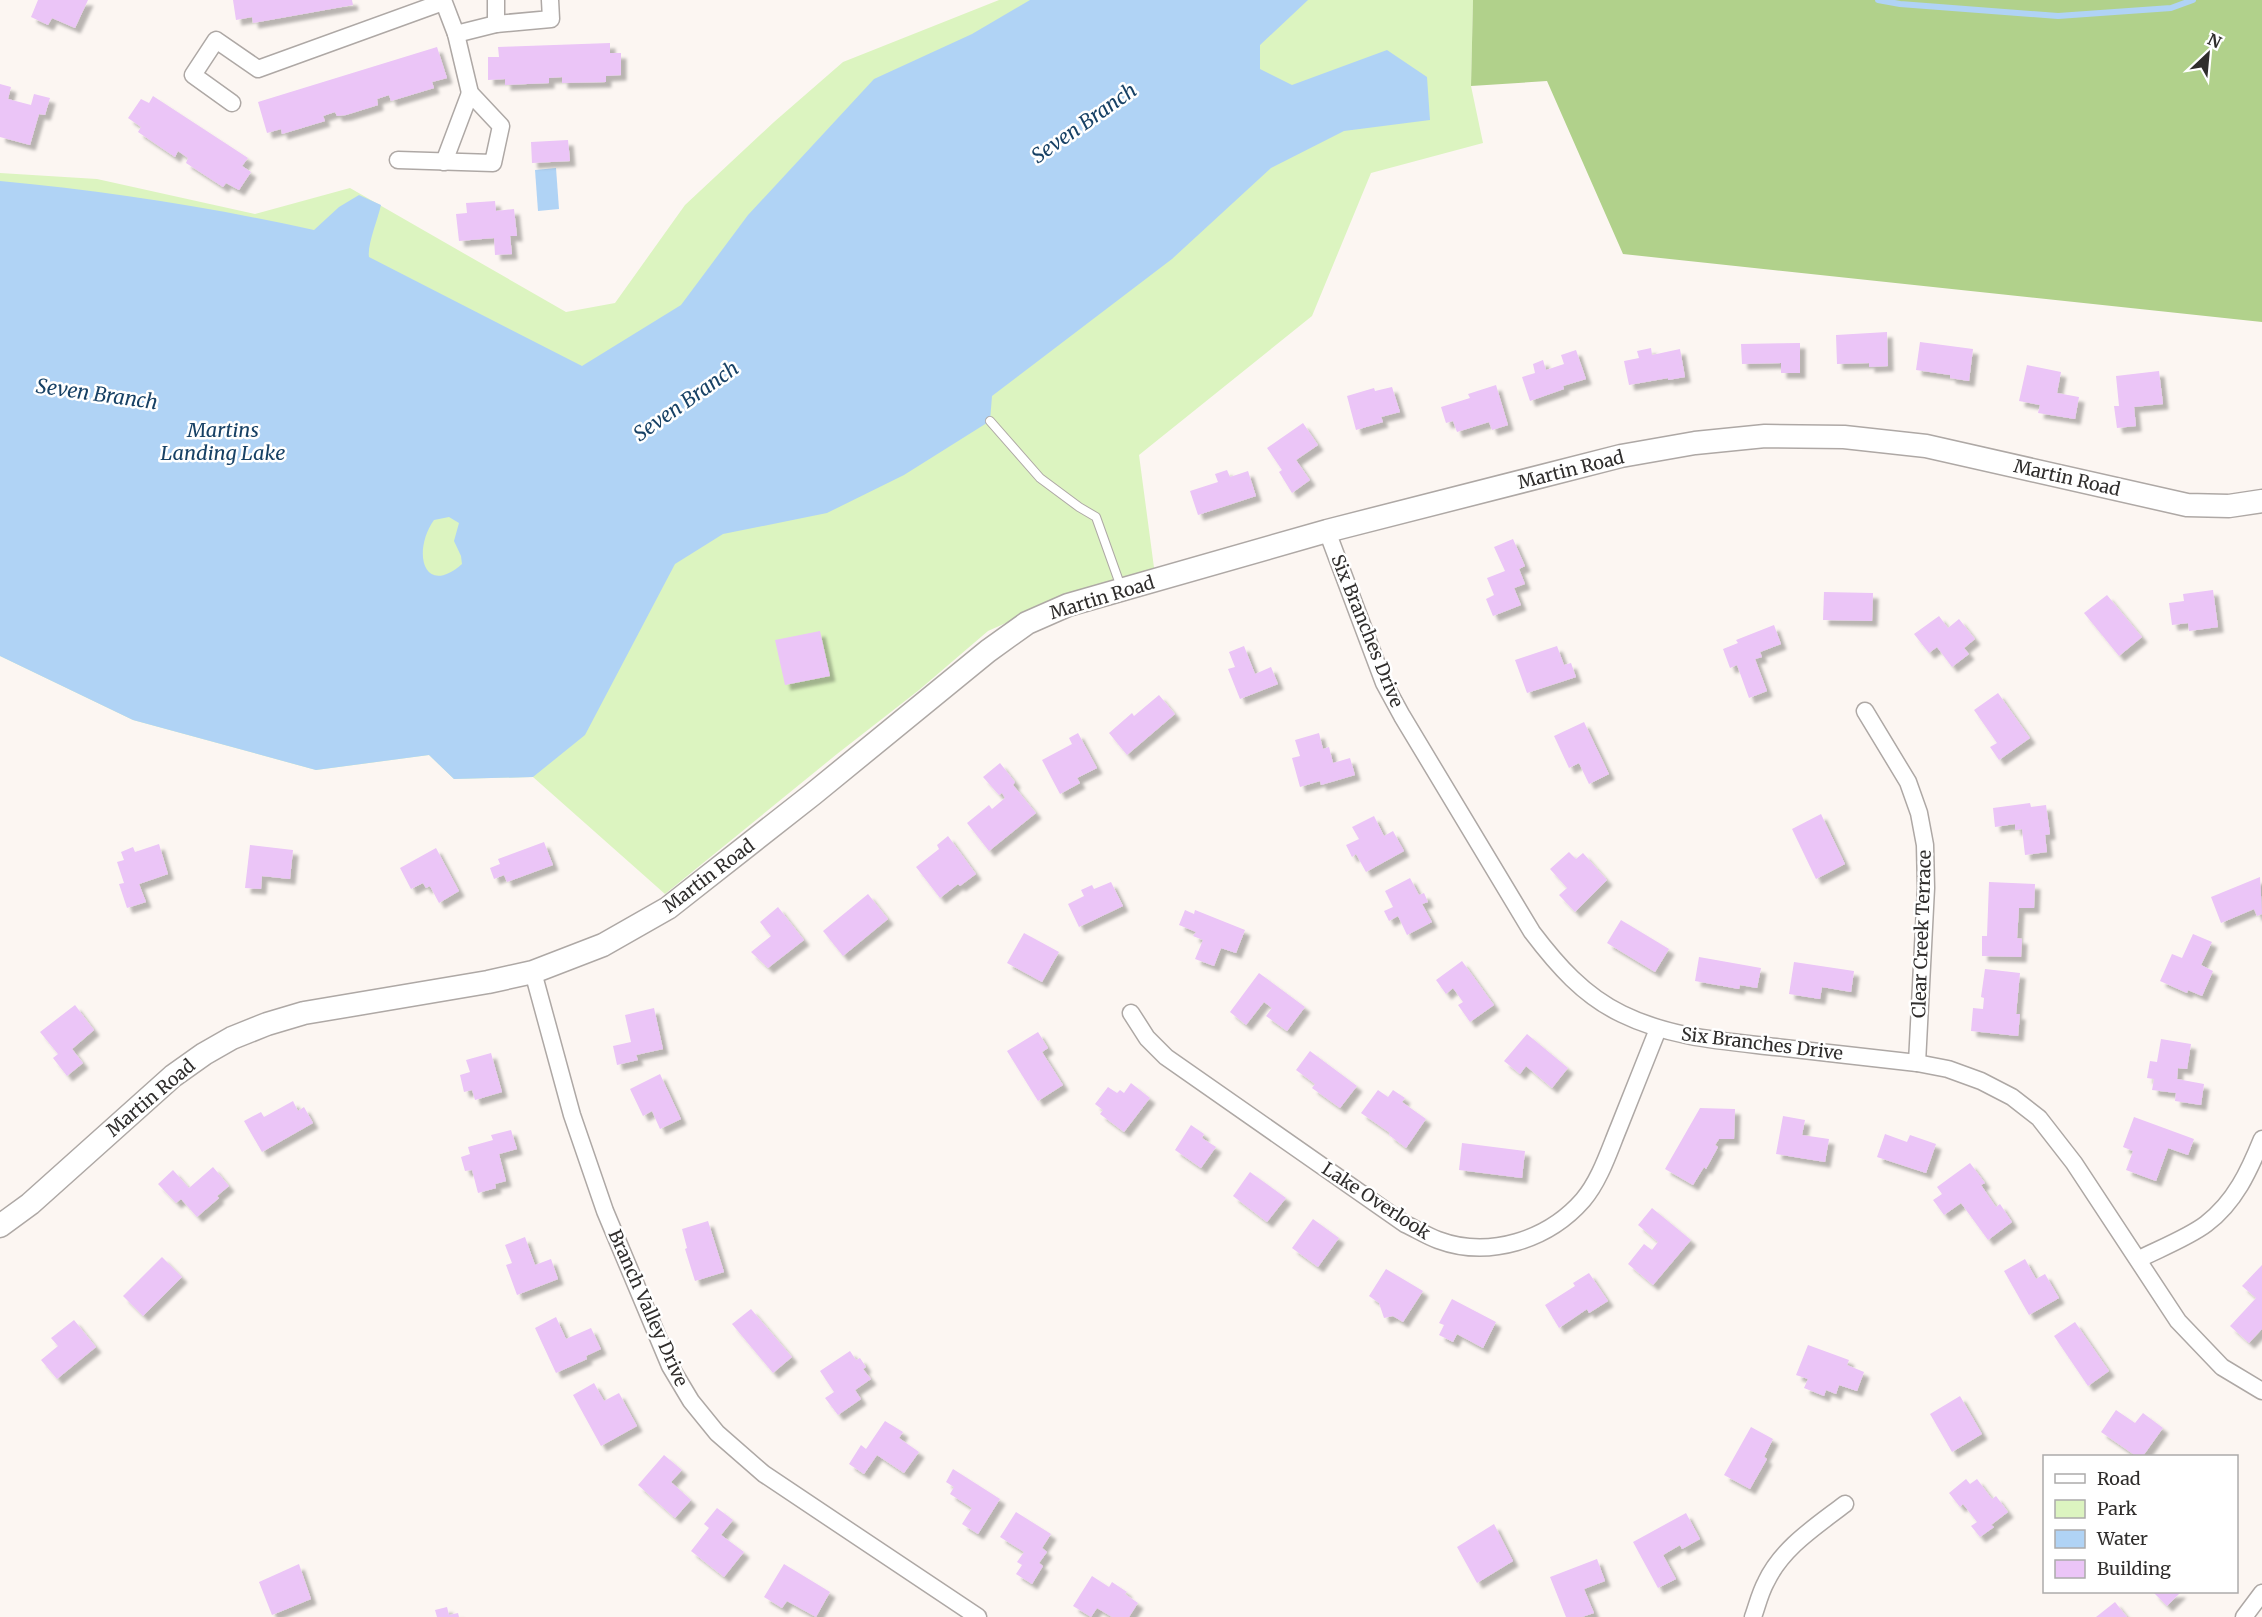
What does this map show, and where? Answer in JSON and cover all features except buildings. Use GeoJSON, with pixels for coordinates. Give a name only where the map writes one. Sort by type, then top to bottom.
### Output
{"type":"FeatureCollection","features":[{"type":"Feature","properties":{"kind":"street"},"geometry":{"type":"LineString","coordinates":[[496,0],[496,24]]}},
{"type":"Feature","properties":{"kind":"street"},"geometry":{"type":"LineString","coordinates":[[456,34],[496,24],[551,19],[550,0]]}},
{"type":"Feature","properties":{"kind":"street"},"geometry":{"type":"LineString","coordinates":[[232,103],[193,75],[216,40],[258,69],[407,7],[443,1],[456,34],[470,93],[501,126],[493,163],[398,160]]}},
{"type":"Feature","properties":{"kind":"street"},"geometry":{"type":"LineString","coordinates":[[444,162],[470,93]]}},
{"type":"Feature","properties":{"kind":"street","name":"Martin Road"},"geometry":{"type":"LineString","coordinates":[[0,1226],[30,1204],[173,1076],[232,1038],[304,1013],[488,982],[533,972],[603,945],[669,908],[988,651],[1027,623],[1068,605],[1327,531],[1621,456],[1695,442],[1765,436],[1844,437],[1926,446],[2187,505],[2229,506],[2262,501]]}},
{"type":"Feature","properties":{"kind":"street","name":"Six Branches Drive"},"geometry":{"type":"LineString","coordinates":[[1327,531],[1389,691],[1407,726],[1532,932],[1556,964],[1586,992],[1620,1014],[1658,1029],[1700,1039],[1917,1063],[1948,1069],[1981,1081],[2012,1097],[2039,1118],[2074,1163],[2178,1321],[2222,1367],[2262,1391]]}},
{"type":"Feature","properties":{"kind":"street","name":"Clear Creek Terrace"},"geometry":{"type":"LineString","coordinates":[[1865,711],[1908,782],[1919,813],[1925,845],[1926,888],[1917,1063]]}},
{"type":"Feature","properties":{"kind":"street","name":"Branch Valley Drive"},"geometry":{"type":"LineString","coordinates":[[533,972],[572,1115],[605,1211],[670,1366],[691,1401],[717,1433],[764,1474],[978,1617]]}},
{"type":"Feature","properties":{"kind":"street","name":"Lake Overlook"},"geometry":{"type":"LineString","coordinates":[[1131,1013],[1146,1038],[1166,1057],[1405,1224],[1438,1241],[1474,1248],[1506,1245],[1535,1236],[1560,1221],[1584,1199],[1605,1163],[1658,1029]]}},
{"type":"Feature","properties":{"kind":"street"},"geometry":{"type":"LineString","coordinates":[[2139,1259],[2205,1224],[2229,1201],[2247,1176],[2262,1139]]}},
{"type":"Feature","properties":{"kind":"street"},"geometry":{"type":"LineString","coordinates":[[1752,1617],[1766,1581],[1780,1560],[1795,1542],[1845,1504]]}},
{"type":"Feature","properties":{"kind":"street"},"geometry":{"type":"LineString","coordinates":[[2244,1617],[2262,1593]]}},
{"type":"Feature","properties":{"kind":"lane"},"geometry":{"type":"LineString","coordinates":[[990,421],[1040,478],[1096,517],[1122,591]]}},
{"type":"Feature","properties":{"kind":"green space","name":"Martins Landing Lake"},"geometry":{"type":"Polygon","coordinates":[[[999,0],[1473,0],[1471,86],[1483,143],[1371,173],[1312,316],[1139,455],[1155,575],[1079,590],[988,631],[919,690],[665,894],[533,777],[454,779],[429,755],[316,770],[133,720],[0,656],[0,173],[97,179],[255,214],[350,188],[566,312],[615,303],[685,205],[774,122],[843,62],[999,0]]]}},
{"type":"Feature","properties":{"kind":"green space"},"geometry":{"type":"Polygon","coordinates":[[[1473,0],[2262,0],[2262,322],[1623,254],[1547,81],[1471,86],[1473,0]]]}},
{"type":"Feature","properties":{"kind":"water","name":"Martins Landing Lake"},"geometry":{"type":"Polygon","coordinates":[[[1030,0],[1308,0],[1260,45],[1260,69],[1292,85],[1387,50],[1427,77],[1430,120],[1344,131],[1271,168],[1172,259],[992,396],[990,421],[904,475],[827,513],[723,534],[675,564],[585,735],[533,777],[454,779],[429,755],[316,770],[133,720],[0,656],[0,181],[158,201],[314,230],[339,207],[359,195],[381,205],[371,239],[369,257],[582,366],[681,305],[748,215],[874,79],[972,34],[1030,0]],[[449,517],[434,520],[427,532],[423,557],[430,573],[438,576],[449,573],[462,564],[454,541],[459,523],[449,517]]]}},
{"type":"Feature","properties":{"kind":"water"},"geometry":{"type":"Polygon","coordinates":[[[556,168],[559,209],[538,211],[535,170],[556,168]]]}},
{"type":"Feature","properties":{"kind":"waterway","name":"Seven Branch"},"geometry":{"type":"LineString","coordinates":[[1878,0],[1900,4],[2058,16],[2171,8],[2193,0]]}}]}
